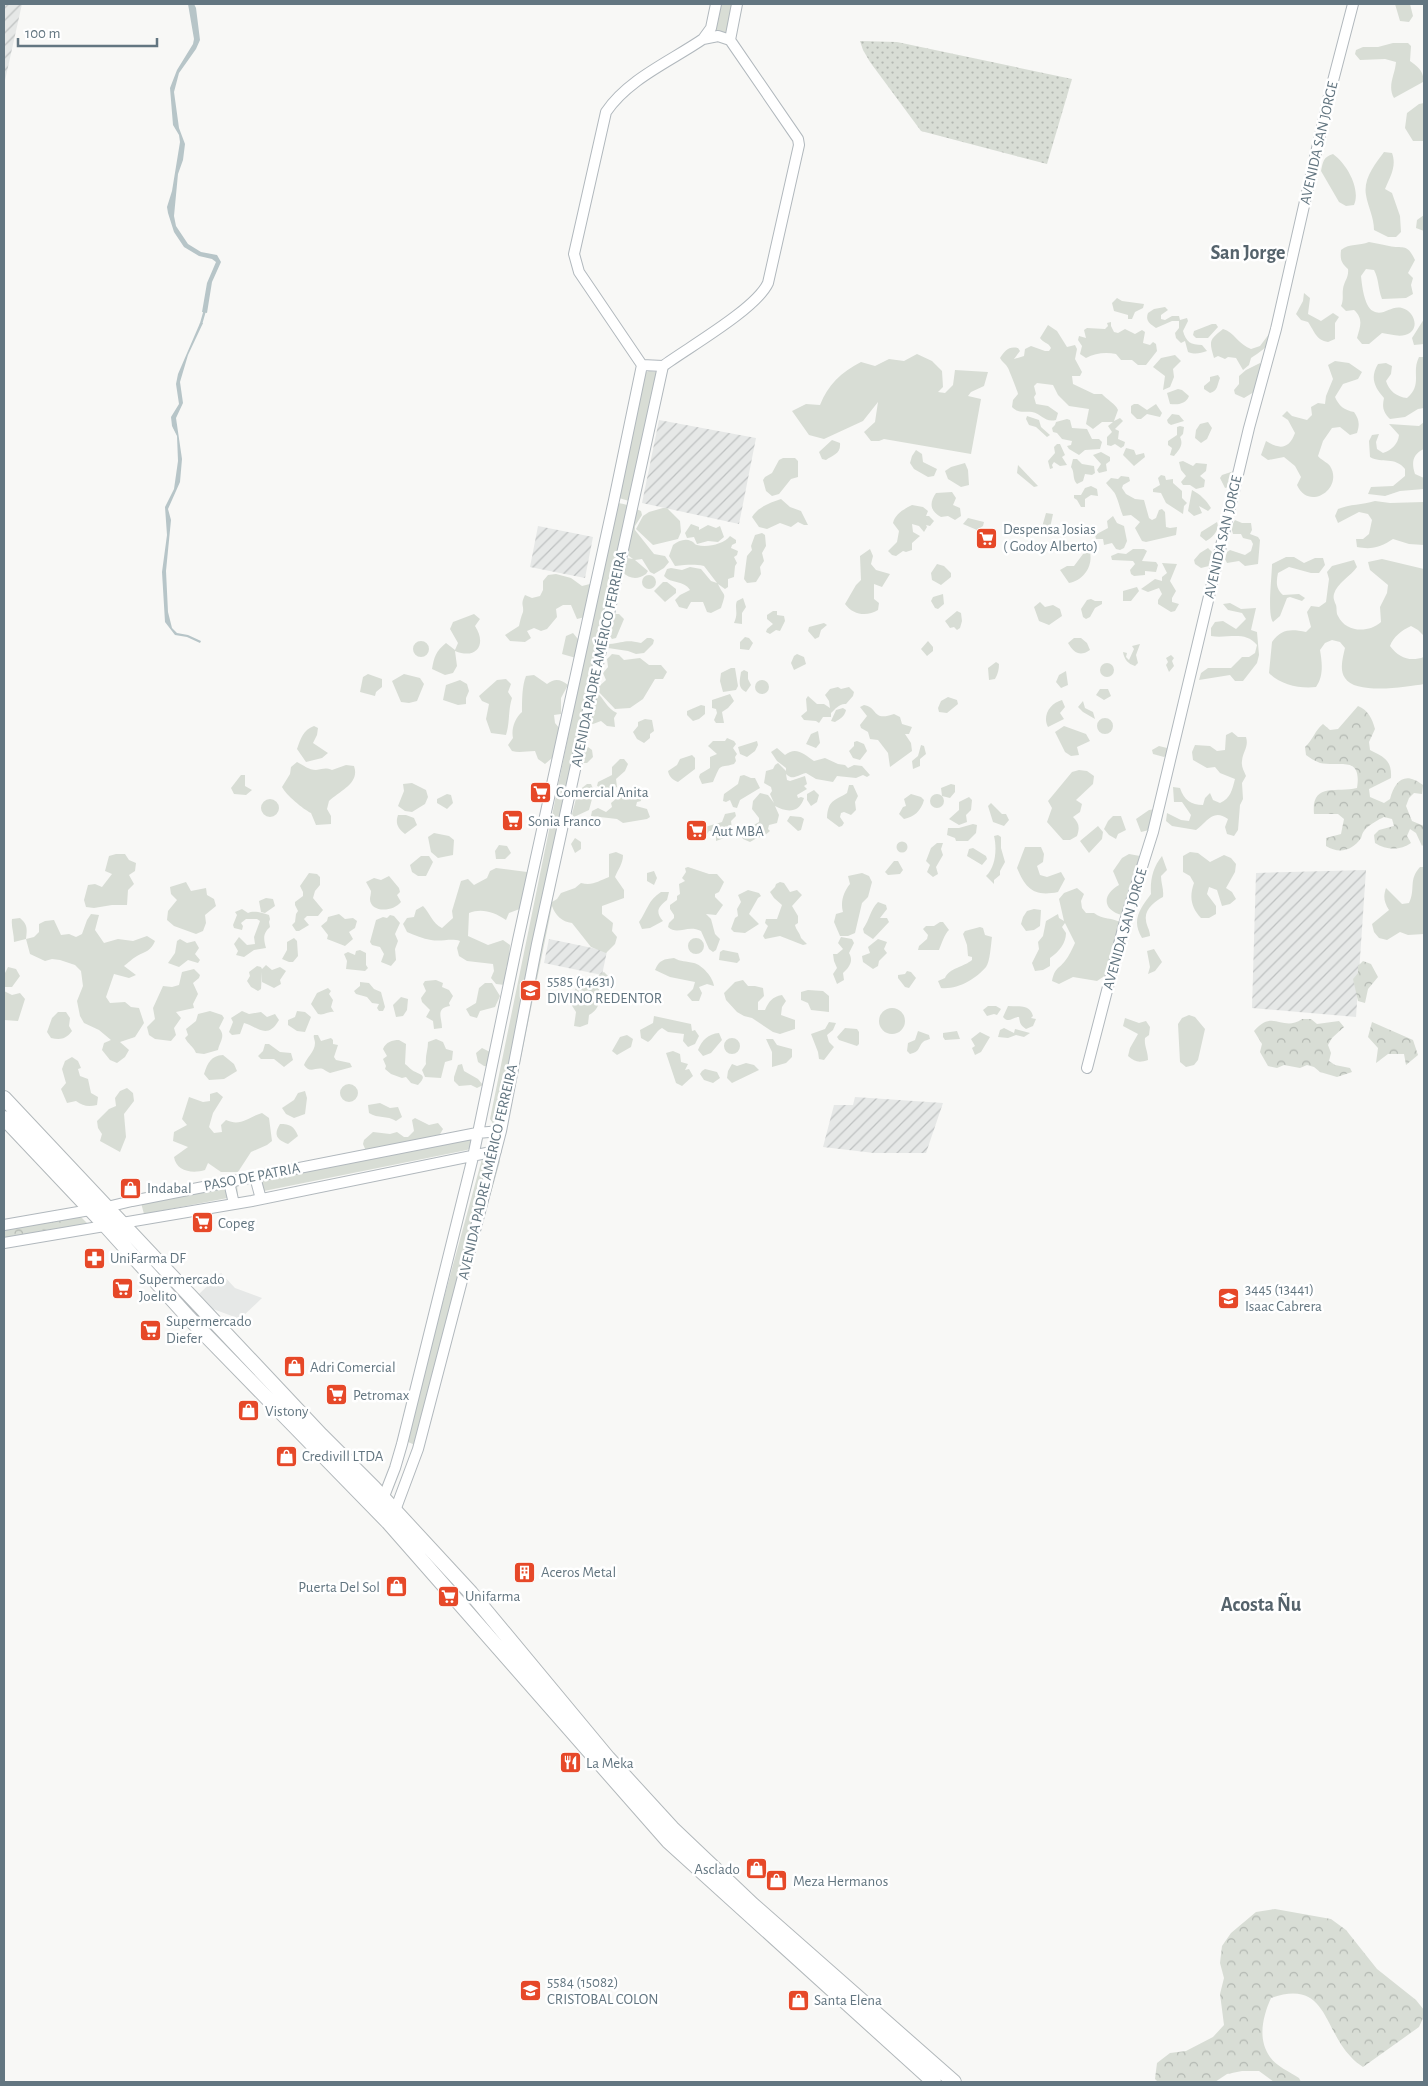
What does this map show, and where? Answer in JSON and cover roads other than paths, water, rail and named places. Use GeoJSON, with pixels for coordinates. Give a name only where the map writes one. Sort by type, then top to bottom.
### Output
{"type":"FeatureCollection","features":[{"type":"Feature","properties":{"kind":"highway"},"geometry":{"type":"LineString","coordinates":[[4,1098],[321,1435],[374,1488],[381,1505]]}},
{"type":"Feature","properties":{"kind":"highway"},"geometry":{"type":"LineString","coordinates":[[4,1118],[105,1225],[188,1317],[381,1505],[668,1841],[934,2082]]}},
{"type":"Feature","properties":{"kind":"highway"},"geometry":{"type":"LineString","coordinates":[[392,1517],[471,1593],[608,1758],[672,1828],[746,1898],[954,2082]]}},
{"type":"Feature","properties":{"kind":"street"},"geometry":{"type":"LineString","coordinates":[[703,39],[718,36],[730,40],[795,133],[798,145],[768,283],[764,292],[748,307],[663,366],[642,365],[579,272],[574,254],[606,112],[614,101],[630,87],[703,39],[711,28],[716,4]]}},
{"type":"Feature","properties":{"kind":"street"},"geometry":{"type":"LineString","coordinates":[[730,40],[737,4]]}},
{"type":"Feature","properties":{"kind":"street","name":"AVENIDA SAN JORGE"},"geometry":{"type":"LineString","coordinates":[[1087,1068],[1125,921],[1153,832],[1249,428],[1276,329],[1328,100],[1353,4]]}},
{"type":"Feature","properties":{"kind":"street","name":"AVENIDA PADRE AMÉRICO FERREIRA"},"geometry":{"type":"LineString","coordinates":[[381,1505],[395,1468],[473,1157],[642,365]]}},
{"type":"Feature","properties":{"kind":"street","name":"AVENIDA PADRE AMÉRICO FERREIRA"},"geometry":{"type":"LineString","coordinates":[[392,1517],[418,1449],[501,1130],[537,944],[663,366]]}},
{"type":"Feature","properties":{"kind":"street","name":"PASO DE PATRIA"},"geometry":{"type":"LineString","coordinates":[[4,1225],[108,1207],[477,1133],[501,1130]]}},
{"type":"Feature","properties":{"kind":"street","name":"PASO DE PATRIA"},"geometry":{"type":"LineString","coordinates":[[4,1243],[261,1199],[496,1151]]}},
{"type":"Feature","properties":{"kind":"street"},"geometry":{"type":"LineString","coordinates":[[255,1177],[261,1199]]}},
{"type":"Feature","properties":{"kind":"street"},"geometry":{"type":"LineString","coordinates":[[230,1182],[234,1204]]}},
{"type":"Feature","properties":{"kind":"street"},"geometry":{"type":"LineString","coordinates":[[132,1201],[128,1205],[128,1212],[131,1217],[139,1219]]}},
{"type":"Feature","properties":{"kind":"street"},"geometry":{"type":"LineString","coordinates":[[374,1488],[395,1468]]}},
{"type":"Feature","properties":{"kind":"waterway"},"geometry":{"type":"LineString","coordinates":[[201,324],[205,310]]}},
{"type":"Feature","properties":{"kind":"place","name":"Despensa Josias ( Godoy Alberto)"},"geometry":{"type":"Point","coordinates":[987,538]}},
{"type":"Feature","properties":{"kind":"place","name":"Comercial Anita"},"geometry":{"type":"Point","coordinates":[540,792]}},
{"type":"Feature","properties":{"kind":"place","name":"Sonia Franco"},"geometry":{"type":"Point","coordinates":[512,821]}},
{"type":"Feature","properties":{"kind":"place","name":"Aut MBA"},"geometry":{"type":"Point","coordinates":[696,831]}},
{"type":"Feature","properties":{"kind":"place","name":"5585 (14631) DIVINO REDENTOR"},"geometry":{"type":"Point","coordinates":[531,990]}},
{"type":"Feature","properties":{"kind":"place","name":"Indabal"},"geometry":{"type":"Point","coordinates":[131,1188]}},
{"type":"Feature","properties":{"kind":"place","name":"Copeg"},"geometry":{"type":"Point","coordinates":[202,1223]}},
{"type":"Feature","properties":{"kind":"place","name":"UniFarma DF"},"geometry":{"type":"Point","coordinates":[94,1258]}},
{"type":"Feature","properties":{"kind":"place","name":"Supermercado Joelito"},"geometry":{"type":"Point","coordinates":[123,1288]}},
{"type":"Feature","properties":{"kind":"place","name":"3445 (13441) Isaac Cabrera"},"geometry":{"type":"Point","coordinates":[1229,1298]}},
{"type":"Feature","properties":{"kind":"place","name":"Supermercado Diefer"},"geometry":{"type":"Point","coordinates":[150,1330]}},
{"type":"Feature","properties":{"kind":"place","name":"Adri Comercial"},"geometry":{"type":"Point","coordinates":[294,1367]}},
{"type":"Feature","properties":{"kind":"place","name":"Petromax"},"geometry":{"type":"Point","coordinates":[337,1395]}},
{"type":"Feature","properties":{"kind":"place","name":"Vistony"},"geometry":{"type":"Point","coordinates":[249,1411]}},
{"type":"Feature","properties":{"kind":"place","name":"Credivill LTDA"},"geometry":{"type":"Point","coordinates":[286,1456]}},
{"type":"Feature","properties":{"kind":"place","name":"Aceros Metal"},"geometry":{"type":"Point","coordinates":[525,1572]}},
{"type":"Feature","properties":{"kind":"place","name":"Puerta Del Sol"},"geometry":{"type":"Point","coordinates":[396,1587]}},
{"type":"Feature","properties":{"kind":"place","name":"Unifarma"},"geometry":{"type":"Point","coordinates":[449,1596]}},
{"type":"Feature","properties":{"kind":"place","name":"La Meka"},"geometry":{"type":"Point","coordinates":[570,1763]}},
{"type":"Feature","properties":{"kind":"place","name":"Asclado"},"geometry":{"type":"Point","coordinates":[756,1869]}},
{"type":"Feature","properties":{"kind":"place","name":"Meza Hermanos"},"geometry":{"type":"Point","coordinates":[777,1881]}},
{"type":"Feature","properties":{"kind":"place","name":"5584 (15082) CRISTOBAL COLON"},"geometry":{"type":"Point","coordinates":[531,1991]}},
{"type":"Feature","properties":{"kind":"place","name":"Santa Elena"},"geometry":{"type":"Point","coordinates":[798,2000]}},
{"type":"Feature","properties":{"kind":"district","name":"San Jorge"},"geometry":{"type":"Point","coordinates":[1248,253]}},
{"type":"Feature","properties":{"kind":"district","name":"Acosta Ñu"},"geometry":{"type":"Point","coordinates":[1261,1605]}}]}
